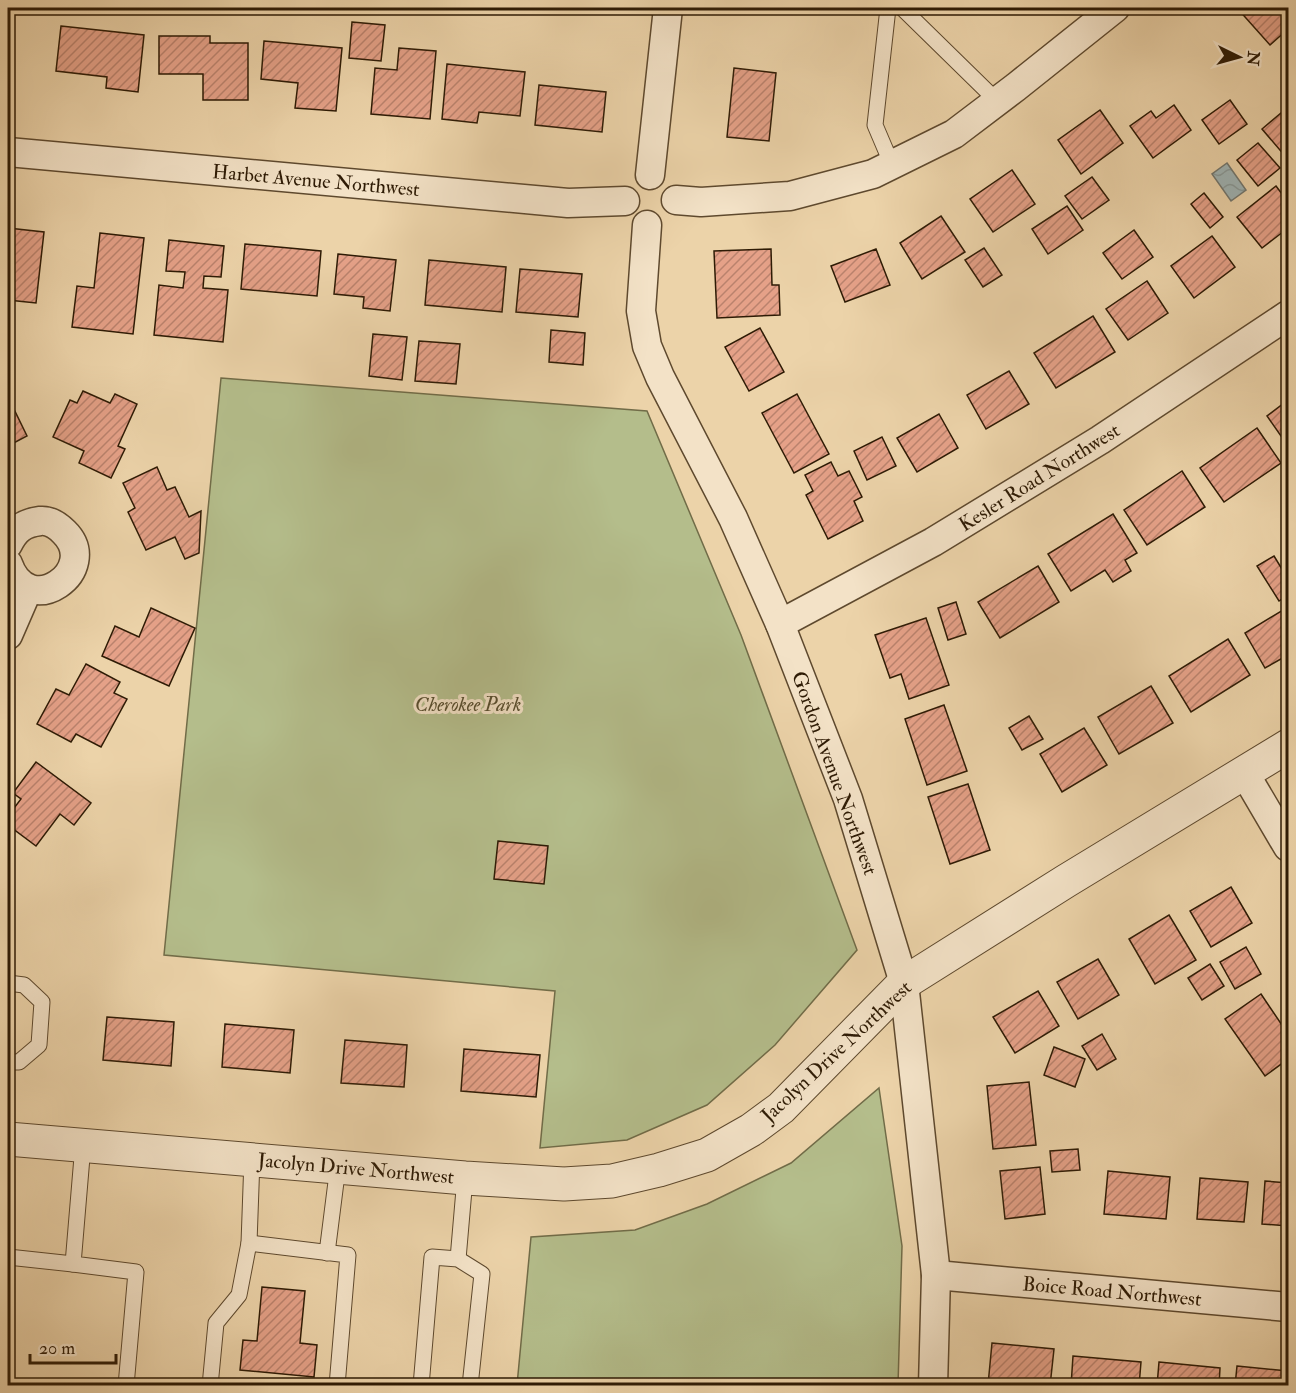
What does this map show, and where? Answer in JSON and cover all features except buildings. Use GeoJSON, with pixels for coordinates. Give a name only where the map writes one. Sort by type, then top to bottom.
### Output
{"type":"FeatureCollection","features":[{"type":"Feature","properties":{"kind":"street"},"geometry":{"type":"LineString","coordinates":[[650,174],[668,8]]}},
{"type":"Feature","properties":{"kind":"street"},"geometry":{"type":"LineString","coordinates":[[676,200],[701,202],[790,196],[873,174],[954,134],[1115,8]]}},
{"type":"Feature","properties":{"kind":"street","name":"Harbet Avenue Northwest"},"geometry":{"type":"LineString","coordinates":[[8,152],[568,203],[625,201]]}},
{"type":"Feature","properties":{"kind":"street"},"geometry":{"type":"LineString","coordinates":[[650,174],[666,179],[671,185],[676,200],[670,216],[655,225],[638,222],[627,209],[625,201],[626,193],[635,180],[650,174]]}},
{"type":"Feature","properties":{"kind":"street","name":"Gordon Avenue Northwest"},"geometry":{"type":"LineString","coordinates":[[647,225],[642,311],[647,346],[660,377],[733,518],[780,624],[848,799],[904,983],[936,1275],[933,1386]]}},
{"type":"Feature","properties":{"kind":"street","name":"Kesler Road Northwest"},"geometry":{"type":"LineString","coordinates":[[780,624],[933,542],[1022,488],[1100,440],[1288,315]]}},
{"type":"Feature","properties":{"kind":"street"},"geometry":{"type":"LineString","coordinates":[[8,544],[14,532],[29,524],[42,521],[57,525],[74,546],[74,562],[70,573],[61,584],[47,590],[28,589],[12,576],[8,564]]}},
{"type":"Feature","properties":{"kind":"street"},"geometry":{"type":"LineString","coordinates":[[8,635],[28,589]]}},
{"type":"Feature","properties":{"kind":"street","name":"Jacolyn Drive Northwest"},"geometry":{"type":"LineString","coordinates":[[8,1139],[465,1178],[564,1184],[612,1181],[659,1170],[707,1155],[751,1130],[781,1108],[904,983],[1288,746]]}},
{"type":"Feature","properties":{"kind":"street"},"geometry":{"type":"LineString","coordinates":[[1245,774],[1288,847]]}},
{"type":"Feature","properties":{"kind":"street","name":"Boice Road Northwest"},"geometry":{"type":"LineString","coordinates":[[936,1275],[1288,1307]]}},
{"type":"Feature","properties":{"kind":"lane"},"geometry":{"type":"LineString","coordinates":[[888,8],[875,125],[892,165]]}},
{"type":"Feature","properties":{"kind":"lane"},"geometry":{"type":"LineString","coordinates":[[902,8],[997,101]]}},
{"type":"Feature","properties":{"kind":"lane"},"geometry":{"type":"LineString","coordinates":[[8,983],[24,985],[42,1002],[39,1045],[19,1062],[8,1062]]}},
{"type":"Feature","properties":{"kind":"lane"},"geometry":{"type":"LineString","coordinates":[[72,1264],[83,1145]]}},
{"type":"Feature","properties":{"kind":"lane"},"geometry":{"type":"LineString","coordinates":[[210,1386],[216,1323],[239,1295],[249,1243],[252,1159]]}},
{"type":"Feature","properties":{"kind":"lane"},"geometry":{"type":"LineString","coordinates":[[327,1253],[338,1166]]}},
{"type":"Feature","properties":{"kind":"lane"},"geometry":{"type":"LineString","coordinates":[[458,1259],[465,1178]]}},
{"type":"Feature","properties":{"kind":"lane"},"geometry":{"type":"LineString","coordinates":[[249,1243],[348,1255],[337,1386]]}},
{"type":"Feature","properties":{"kind":"lane"},"geometry":{"type":"LineString","coordinates":[[8,1257],[136,1272],[126,1386]]}},
{"type":"Feature","properties":{"kind":"lane"},"geometry":{"type":"LineString","coordinates":[[421,1386],[432,1257],[458,1259],[482,1274],[470,1386]]}},
{"type":"Feature","properties":{"kind":"green space","name":"Cherokee Park"},"geometry":{"type":"Polygon","coordinates":[[[221,378],[647,411],[741,635],[857,950],[775,1045],[707,1105],[627,1140],[540,1148],[555,991],[164,955],[221,378]]]}},
{"type":"Feature","properties":{"kind":"green space"},"geometry":{"type":"Polygon","coordinates":[[[879,1088],[902,1246],[898,1385],[517,1385],[531,1237],[635,1230],[707,1204],[791,1163],[879,1088]]]}},
{"type":"Feature","properties":{"kind":"water"},"geometry":{"type":"Polygon","coordinates":[[[1227,163],[1246,190],[1231,201],[1212,174],[1227,163]]]}}]}
